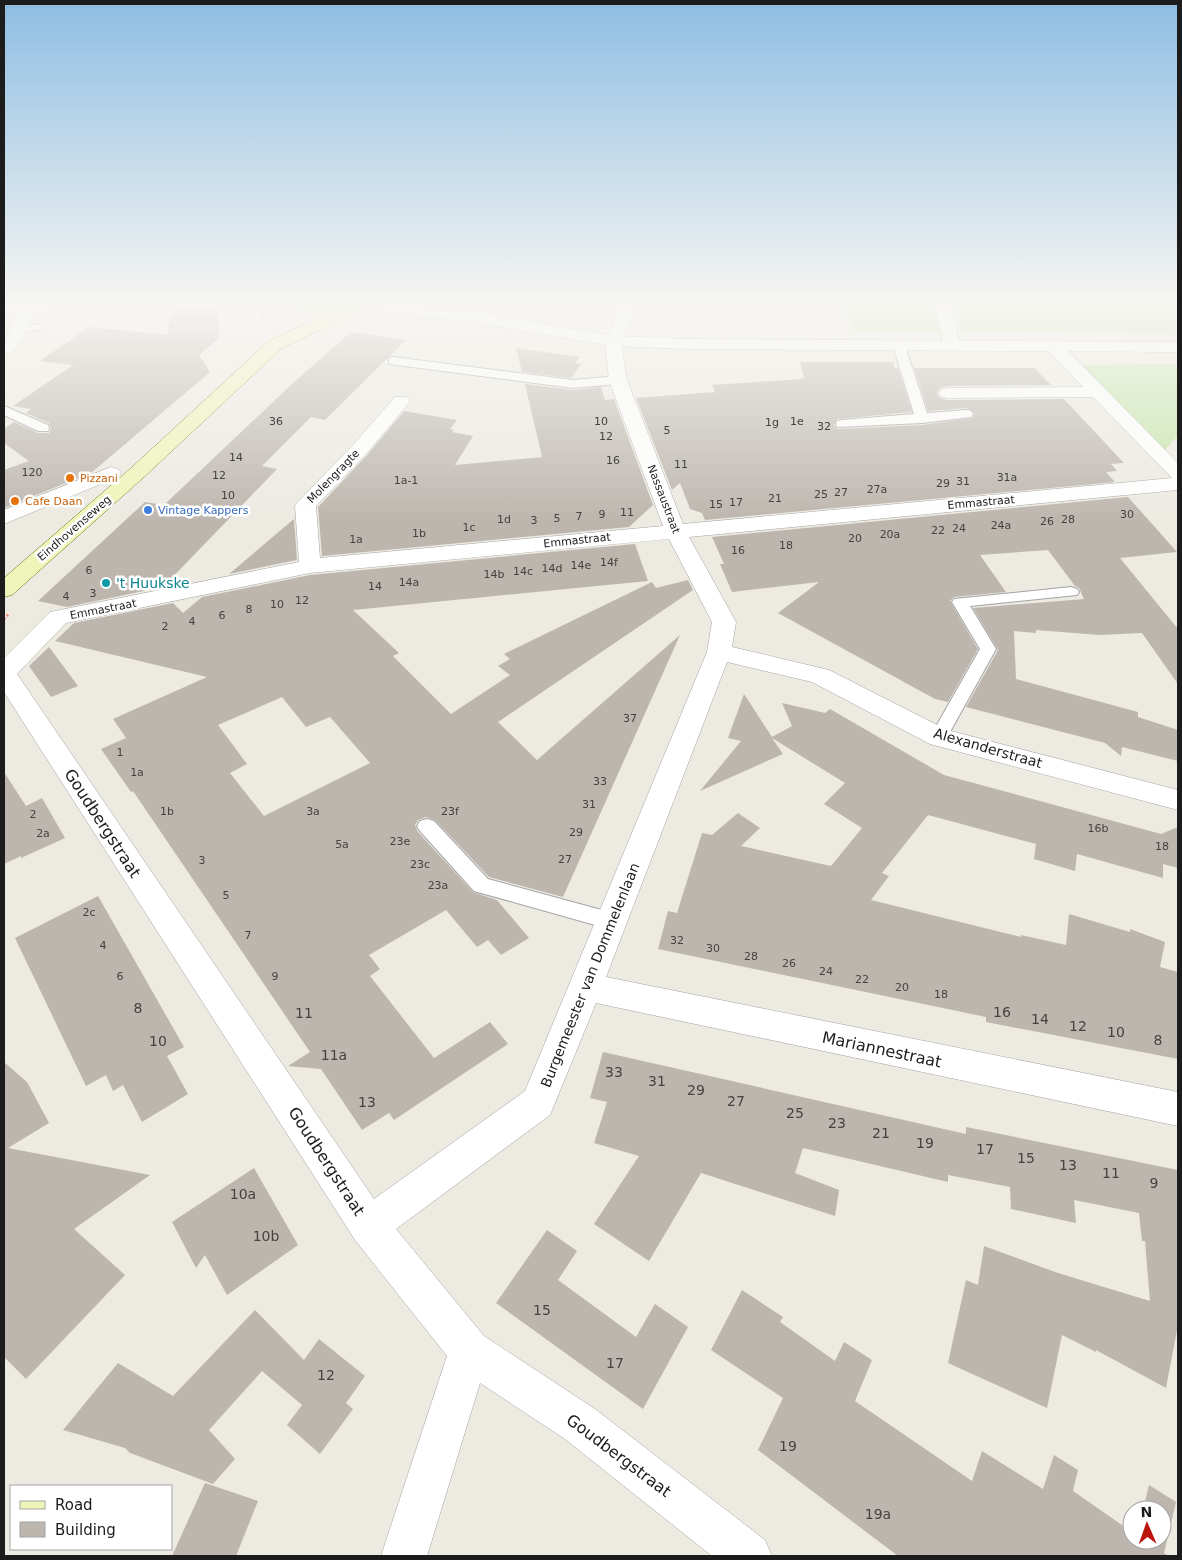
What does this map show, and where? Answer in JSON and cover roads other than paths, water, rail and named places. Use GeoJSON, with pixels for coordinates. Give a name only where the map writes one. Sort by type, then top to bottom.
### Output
{"type":"FeatureCollection","features":[{"type":"Feature","properties":{"kind":"main road","name":"Eindhovenseweg"},"geometry":{"type":"LineString","coordinates":[[4,590],[151,460],[242,376]]}},
{"type":"Feature","properties":{"kind":"street","name":"Nassaustraat"},"geometry":{"type":"LineString","coordinates":[[617,376],[675,530],[724,622],[719,652]]}},
{"type":"Feature","properties":{"kind":"street"},"geometry":{"type":"LineString","coordinates":[[1082,376],[1178,474]]}},
{"type":"Feature","properties":{"kind":"street"},"geometry":{"type":"LineString","coordinates":[[948,393],[1098,392]]}},
{"type":"Feature","properties":{"kind":"street","name":"Molengragte"},"geometry":{"type":"LineString","coordinates":[[310,566],[305,505],[360,449],[401,400]]}},
{"type":"Feature","properties":{"kind":"street"},"geometry":{"type":"LineString","coordinates":[[4,518],[111,473]]}},
{"type":"Feature","properties":{"kind":"street","name":"Emmastraat"},"geometry":{"type":"LineString","coordinates":[[4,673],[58,617],[310,566],[675,530],[1178,484]]}},
{"type":"Feature","properties":{"kind":"street","name":"Alexanderstraat"},"geometry":{"type":"LineString","coordinates":[[719,652],[820,676],[939,737],[1178,800]]}},
{"type":"Feature","properties":{"kind":"street","name":"Burgemeester van Dommelenlaan"},"geometry":{"type":"LineString","coordinates":[[369,1226],[538,1103],[613,921],[719,652]]}},
{"type":"Feature","properties":{"kind":"street","name":"Goudbergstraat"},"geometry":{"type":"LineString","coordinates":[[4,673],[369,1226],[469,1351],[580,1424],[749,1556]]}},
{"type":"Feature","properties":{"kind":"street","name":"Mariannestraat"},"geometry":{"type":"LineString","coordinates":[[586,987],[1178,1109]]}},
{"type":"Feature","properties":{"kind":"street"},"geometry":{"type":"LineString","coordinates":[[404,1556],[469,1351]]}},
{"type":"Feature","properties":{"kind":"lane"},"geometry":{"type":"LineString","coordinates":[[509,376],[573,384],[618,380]]}},
{"type":"Feature","properties":{"kind":"lane"},"geometry":{"type":"LineString","coordinates":[[909,376],[922,418]]}},
{"type":"Feature","properties":{"kind":"lane"},"geometry":{"type":"LineString","coordinates":[[4,410],[44,428]]}},
{"type":"Feature","properties":{"kind":"lane"},"geometry":{"type":"LineString","coordinates":[[842,424],[967,414]]}},
{"type":"Feature","properties":{"kind":"lane"},"geometry":{"type":"LineString","coordinates":[[939,737],[988,649],[960,602],[1071,592]]}},
{"type":"Feature","properties":{"kind":"lane"},"geometry":{"type":"LineString","coordinates":[[427,826],[481,885],[613,921]]}},
{"type":"Feature","properties":{"kind":"place","name":"Pizzani"},"geometry":{"type":"Point","coordinates":[70,478]}},
{"type":"Feature","properties":{"kind":"place","name":"Cafe Daan"},"geometry":{"type":"Point","coordinates":[15,501]}},
{"type":"Feature","properties":{"kind":"place","name":"Vintage Kappers"},"geometry":{"type":"Point","coordinates":[148,510]}},
{"type":"Feature","properties":{"kind":"place","name":"'t Huukske"},"geometry":{"type":"Point","coordinates":[106,583]}}]}
